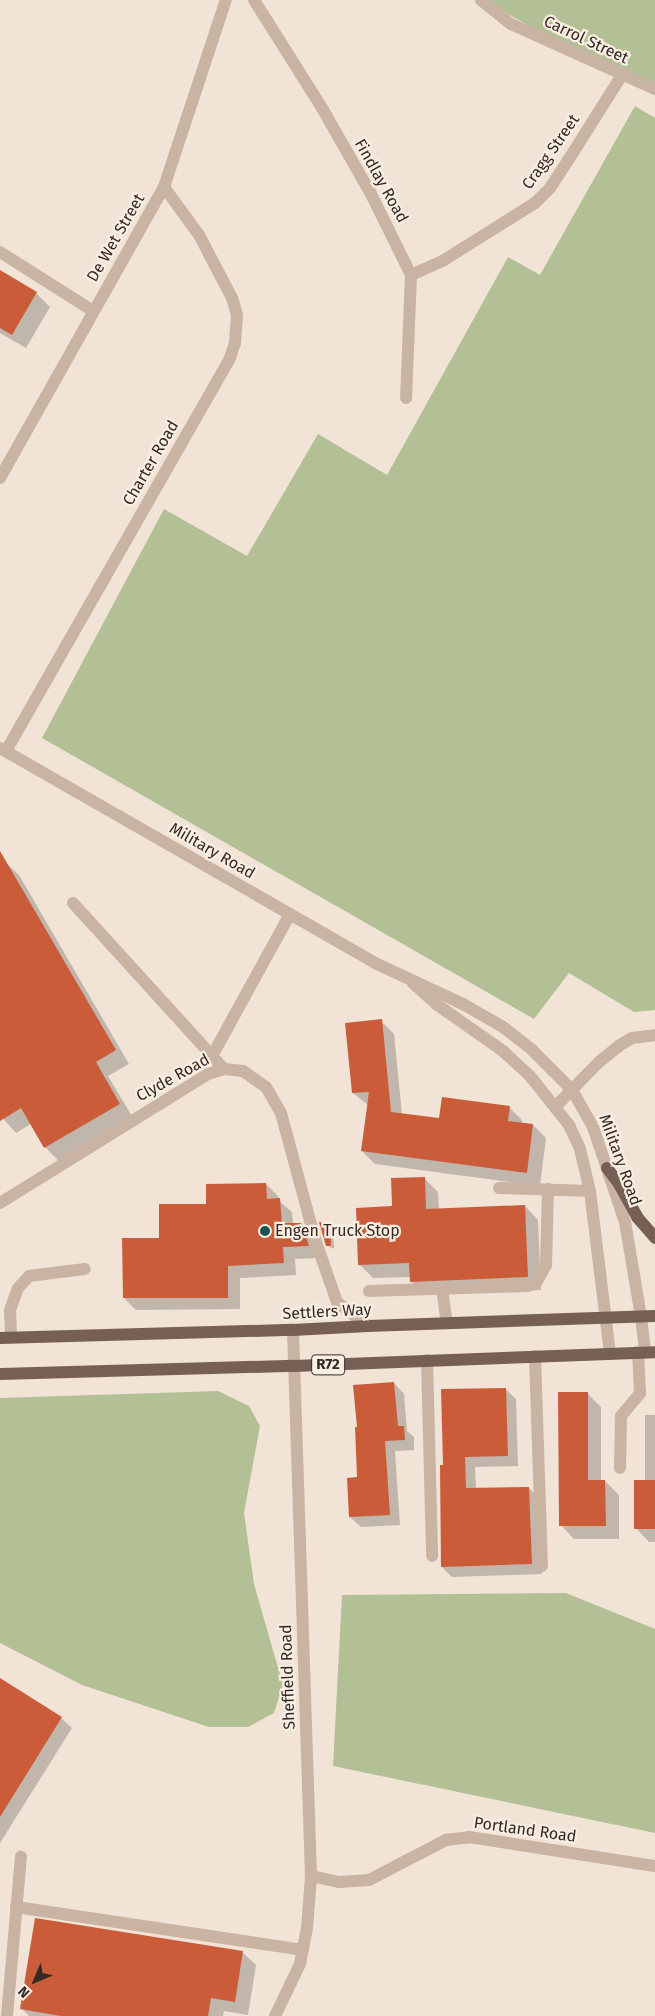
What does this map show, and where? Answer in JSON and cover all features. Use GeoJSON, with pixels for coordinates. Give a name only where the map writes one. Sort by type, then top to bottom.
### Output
{"type":"FeatureCollection","features":[{"type":"Feature","properties":{"kind":"main road"},"geometry":{"type":"LineString","coordinates":[[607,1168],[620,1184],[637,1216],[655,1238]]}},
{"type":"Feature","properties":{"kind":"main road","name":"Settlers Way"},"geometry":{"type":"LineString","coordinates":[[6,1337],[293,1330],[655,1316]]}},
{"type":"Feature","properties":{"kind":"main road","name":"R72"},"geometry":{"type":"LineString","coordinates":[[0,1374],[294,1366],[646,1352]]}},
{"type":"Feature","properties":{"kind":"street","name":"De Wet Street"},"geometry":{"type":"LineString","coordinates":[[0,478],[164,187],[226,0]]}},
{"type":"Feature","properties":{"kind":"street","name":"Findlay Road"},"geometry":{"type":"LineString","coordinates":[[254,0],[322,108],[366,185],[411,275],[406,398]]}},
{"type":"Feature","properties":{"kind":"street","name":"Carrol Street"},"geometry":{"type":"LineString","coordinates":[[481,0],[511,24],[655,90]]}},
{"type":"Feature","properties":{"kind":"street","name":"Cragg Street"},"geometry":{"type":"LineString","coordinates":[[411,275],[444,260],[535,203],[550,188],[622,75]]}},
{"type":"Feature","properties":{"kind":"street","name":"Charter Road"},"geometry":{"type":"LineString","coordinates":[[3,750],[230,358],[235,344],[237,315],[232,298],[199,236],[164,187]]}},
{"type":"Feature","properties":{"kind":"street"},"geometry":{"type":"LineString","coordinates":[[0,252],[93,311]]}},
{"type":"Feature","properties":{"kind":"street","name":"Military Road"},"geometry":{"type":"LineString","coordinates":[[3,750],[375,963],[410,980],[440,991],[502,1027],[532,1050],[572,1090],[593,1127],[625,1222],[646,1352],[640,1393],[621,1416],[620,1468]]}},
{"type":"Feature","properties":{"kind":"street"},"geometry":{"type":"LineString","coordinates":[[73,903],[224,1069]]}},
{"type":"Feature","properties":{"kind":"street"},"geometry":{"type":"LineString","coordinates":[[212,1056],[290,914]]}},
{"type":"Feature","properties":{"kind":"street","name":"Military Road"},"geometry":{"type":"LineString","coordinates":[[410,980],[436,1004],[502,1051],[556,1106],[569,1125],[580,1149],[590,1191],[610,1353]]}},
{"type":"Feature","properties":{"kind":"street"},"geometry":{"type":"LineString","coordinates":[[556,1106],[620,1045],[632,1038],[655,1035]]}},
{"type":"Feature","properties":{"kind":"street","name":"Clyde Road"},"geometry":{"type":"LineString","coordinates":[[0,1203],[208,1074],[224,1069],[243,1071],[266,1087],[281,1113],[315,1239],[332,1293],[343,1309],[368,1326]]}},
{"type":"Feature","properties":{"kind":"street"},"geometry":{"type":"LineString","coordinates":[[499,1188],[590,1191]]}},
{"type":"Feature","properties":{"kind":"street"},"geometry":{"type":"LineString","coordinates":[[369,1291],[527,1286],[536,1283],[546,1266],[548,1189]]}},
{"type":"Feature","properties":{"kind":"street"},"geometry":{"type":"LineString","coordinates":[[6,1337],[10,1310],[18,1288],[29,1276],[84,1269]]}},
{"type":"Feature","properties":{"kind":"street"},"geometry":{"type":"LineString","coordinates":[[442,1289],[447,1323]]}},
{"type":"Feature","properties":{"kind":"street","name":"Sheffield Road"},"geometry":{"type":"LineString","coordinates":[[275,2016],[294,1978],[303,1950],[307,1928],[311,1876],[293,1330]]}},
{"type":"Feature","properties":{"kind":"street"},"geometry":{"type":"LineString","coordinates":[[535,1356],[542,1566]]}},
{"type":"Feature","properties":{"kind":"street"},"geometry":{"type":"LineString","coordinates":[[427,1360],[432,1556]]}},
{"type":"Feature","properties":{"kind":"street","name":"Portland Road"},"geometry":{"type":"LineString","coordinates":[[311,1876],[339,1882],[369,1880],[446,1840],[469,1837],[655,1866]]}},
{"type":"Feature","properties":{"kind":"street"},"geometry":{"type":"LineString","coordinates":[[7,2016],[20,1857]]}},
{"type":"Feature","properties":{"kind":"street"},"geometry":{"type":"LineString","coordinates":[[16,1907],[303,1950]]}},
{"type":"Feature","properties":{"kind":"green space"},"geometry":{"type":"Polygon","coordinates":[[[488,0],[655,0],[655,87],[551,38],[497,8],[488,0]]]}},
{"type":"Feature","properties":{"kind":"green space"},"geometry":{"type":"Polygon","coordinates":[[[635,106],[655,118],[655,1010],[634,1012],[569,973],[534,1019],[42,738],[164,509],[247,556],[318,434],[387,475],[508,257],[540,275],[635,106]]]}},
{"type":"Feature","properties":{"kind":"green space"},"geometry":{"type":"Polygon","coordinates":[[[218,1391],[249,1406],[260,1426],[244,1513],[254,1584],[283,1685],[274,1713],[248,1727],[209,1727],[82,1685],[0,1643],[0,1398],[218,1391]]]}},
{"type":"Feature","properties":{"kind":"green space"},"geometry":{"type":"Polygon","coordinates":[[[566,1593],[655,1629],[655,1833],[333,1766],[342,1595],[566,1593]]]}},
{"type":"Feature","properties":{"kind":"building"},"geometry":{"type":"Polygon","coordinates":[[[0,270],[37,292],[12,335],[0,328],[0,270]]]}},
{"type":"Feature","properties":{"kind":"building"},"geometry":{"type":"Polygon","coordinates":[[[0,851],[116,1050],[96,1062],[120,1104],[44,1148],[21,1108],[0,1121],[0,851]]]}},
{"type":"Feature","properties":{"kind":"building"},"geometry":{"type":"Polygon","coordinates":[[[382,1019],[391,1112],[439,1118],[442,1097],[510,1106],[508,1121],[533,1124],[527,1173],[361,1151],[369,1092],[352,1093],[345,1023],[382,1019]]]}},
{"type":"Feature","properties":{"kind":"building"},"geometry":{"type":"Polygon","coordinates":[[[425,1177],[426,1209],[525,1205],[528,1277],[410,1282],[409,1263],[358,1265],[356,1208],[392,1206],[391,1178],[425,1177]]]}},
{"type":"Feature","properties":{"kind":"building"},"geometry":{"type":"Polygon","coordinates":[[[266,1183],[267,1199],[280,1198],[282,1223],[302,1223],[309,1246],[283,1247],[284,1263],[228,1266],[228,1298],[123,1298],[122,1238],[159,1238],[159,1204],[206,1204],[206,1184],[266,1183]]]}},
{"type":"Feature","properties":{"kind":"building"},"geometry":{"type":"Polygon","coordinates":[[[319,1222],[330,1222],[331,1246],[326,1246],[319,1222]]]}},
{"type":"Feature","properties":{"kind":"building"},"geometry":{"type":"Polygon","coordinates":[[[394,1382],[398,1426],[404,1426],[405,1440],[385,1441],[390,1515],[349,1517],[347,1478],[357,1477],[355,1427],[357,1427],[353,1385],[394,1382]]]}},
{"type":"Feature","properties":{"kind":"building"},"geometry":{"type":"Polygon","coordinates":[[[506,1388],[508,1456],[465,1457],[466,1488],[529,1487],[532,1564],[441,1567],[440,1465],[443,1465],[441,1389],[506,1388]]]}},
{"type":"Feature","properties":{"kind":"building"},"geometry":{"type":"Polygon","coordinates":[[[558,1392],[588,1392],[588,1480],[605,1480],[606,1526],[559,1526],[558,1392]]]}},
{"type":"Feature","properties":{"kind":"building"},"geometry":{"type":"Polygon","coordinates":[[[634,1480],[655,1480],[655,1529],[634,1529],[634,1480]]]}},
{"type":"Feature","properties":{"kind":"building"},"geometry":{"type":"Polygon","coordinates":[[[0,1678],[62,1717],[0,1817],[0,1678]]]}},
{"type":"Feature","properties":{"kind":"building"},"geometry":{"type":"Polygon","coordinates":[[[35,1918],[243,1951],[235,2002],[211,1998],[208,2016],[61,2016],[20,2009],[35,1918]]]}},
{"type":"Feature","properties":{"kind":"place","name":"Engen Truck Stop"},"geometry":{"type":"Point","coordinates":[265,1231]}}]}
